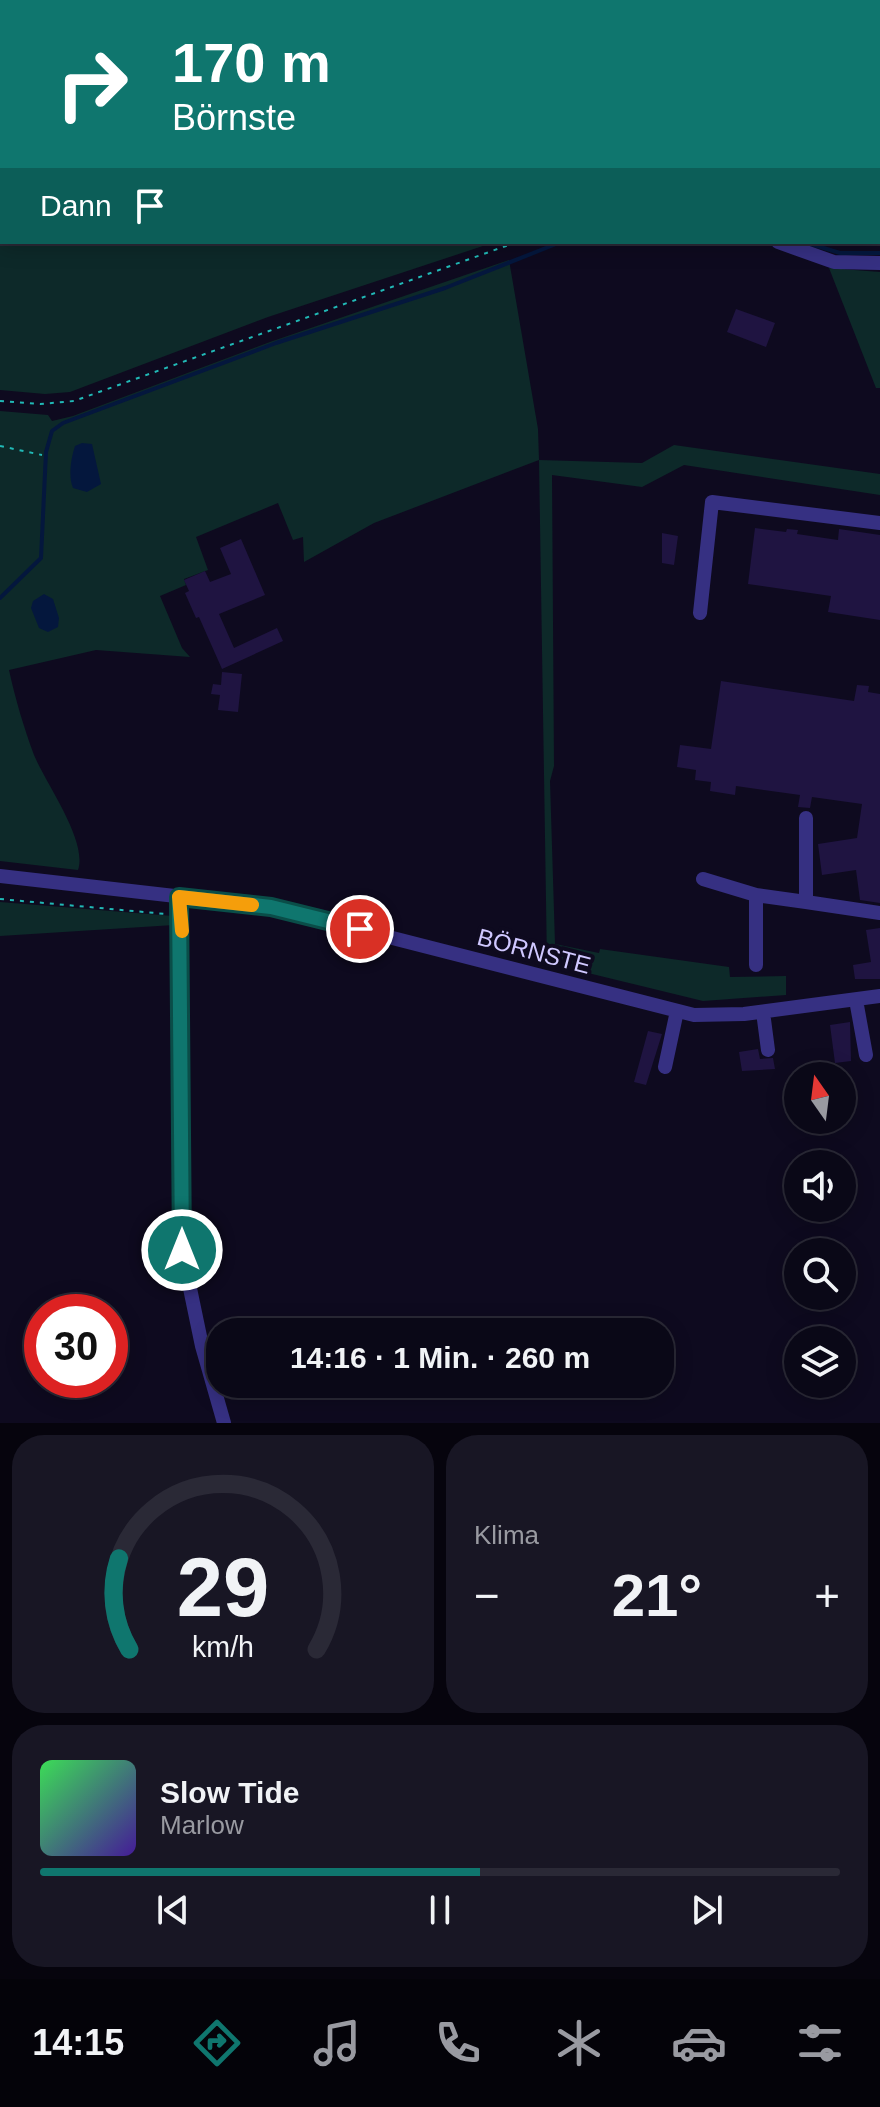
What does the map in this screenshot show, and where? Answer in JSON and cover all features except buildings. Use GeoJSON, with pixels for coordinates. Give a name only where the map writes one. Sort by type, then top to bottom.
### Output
{"type":"FeatureCollection","features":[{"type":"Feature","properties":{"kind":"street"},"geometry":{"type":"LineString","coordinates":[[784,244],[834,262],[880,263]]}},
{"type":"Feature","properties":{"kind":"street"},"geometry":{"type":"LineString","coordinates":[[700,613],[712,502],[880,523]]}},
{"type":"Feature","properties":{"kind":"street"},"geometry":{"type":"LineString","coordinates":[[806,818],[806,902]]}},
{"type":"Feature","properties":{"kind":"street","name":"BÖRNSTE"},"geometry":{"type":"LineString","coordinates":[[0,876],[271,907],[677,1011],[710,1015],[763,1012],[880,996]]}},
{"type":"Feature","properties":{"kind":"street"},"geometry":{"type":"LineString","coordinates":[[703,879],[756,895],[880,913]]}},
{"type":"Feature","properties":{"kind":"street"},"geometry":{"type":"LineString","coordinates":[[756,895],[756,965]]}},
{"type":"Feature","properties":{"kind":"street"},"geometry":{"type":"LineString","coordinates":[[179,897],[182,913],[182,1250],[202,1346],[224,1423]]}},
{"type":"Feature","properties":{"kind":"street"},"geometry":{"type":"LineString","coordinates":[[856,1000],[866,1055]]}},
{"type":"Feature","properties":{"kind":"street"},"geometry":{"type":"LineString","coordinates":[[665,1067],[677,1011]]}},
{"type":"Feature","properties":{"kind":"street"},"geometry":{"type":"LineString","coordinates":[[763,1012],[768,1050]]}},
{"type":"Feature","properties":{"kind":"path"},"geometry":{"type":"LineString","coordinates":[[0,401],[40,404],[74,401],[511,244]]}},
{"type":"Feature","properties":{"kind":"path"},"geometry":{"type":"LineString","coordinates":[[0,446],[42,455]]}},
{"type":"Feature","properties":{"kind":"path"},"geometry":{"type":"LineString","coordinates":[[0,899],[182,913]]}},
{"type":"Feature","properties":{"kind":"green space"},"geometry":{"type":"Polygon","coordinates":[[[0,244],[489,244],[268,317],[70,392],[45,394],[0,390],[0,244]]]}},
{"type":"Feature","properties":{"kind":"green space"},"geometry":{"type":"Polygon","coordinates":[[[509,260],[538,429],[539,460],[374,523],[304,562],[303,537],[293,540],[278,503],[196,537],[208,570],[184,579],[186,585],[160,596],[182,648],[190,657],[96,650],[9,670],[34,755],[72,829],[79,858],[78,870],[0,861],[0,411],[48,415],[52,421],[73,416],[270,342],[509,260]]]}},
{"type":"Feature","properties":{"kind":"green space"},"geometry":{"type":"Polygon","coordinates":[[[829,268],[880,272],[880,388],[876,388],[829,268]]]}},
{"type":"Feature","properties":{"kind":"green space"},"geometry":{"type":"Polygon","coordinates":[[[674,445],[880,474],[880,495],[684,465],[642,487],[552,475],[554,766],[550,781],[555,944],[599,953],[600,949],[729,967],[730,977],[786,976],[786,995],[703,1001],[547,963],[539,460],[642,463],[674,445]]]}},
{"type":"Feature","properties":{"kind":"green space"},"geometry":{"type":"Polygon","coordinates":[[[0,902],[173,916],[174,925],[0,936],[0,902]]]}},
{"type":"Feature","properties":{"kind":"water"},"geometry":{"type":"Polygon","coordinates":[[[92,444],[101,484],[87,492],[73,488],[71,478],[75,446],[92,444]]]}},
{"type":"Feature","properties":{"kind":"water"},"geometry":{"type":"Polygon","coordinates":[[[44,594],[53,599],[59,618],[58,627],[48,632],[39,628],[31,608],[33,601],[44,594]]]}},
{"type":"Feature","properties":{"kind":"waterway"},"geometry":{"type":"LineString","coordinates":[[0,598],[41,558],[46,452],[52,431],[63,423],[276,343],[445,288],[556,244]]}},
{"type":"Feature","properties":{"kind":"waterway"},"geometry":{"type":"LineString","coordinates":[[811,244],[840,253],[880,253]]}},
{"type":"Feature","properties":{"kind":"slow traffic"},"geometry":{"type":"LineString","coordinates":[[182,931],[179,897],[252,905]]}},
{"type":"Feature","properties":{"kind":"route"},"geometry":{"type":"LineString","coordinates":[[182,1250],[182,913],[179,897],[271,907],[360,929]]}}]}
